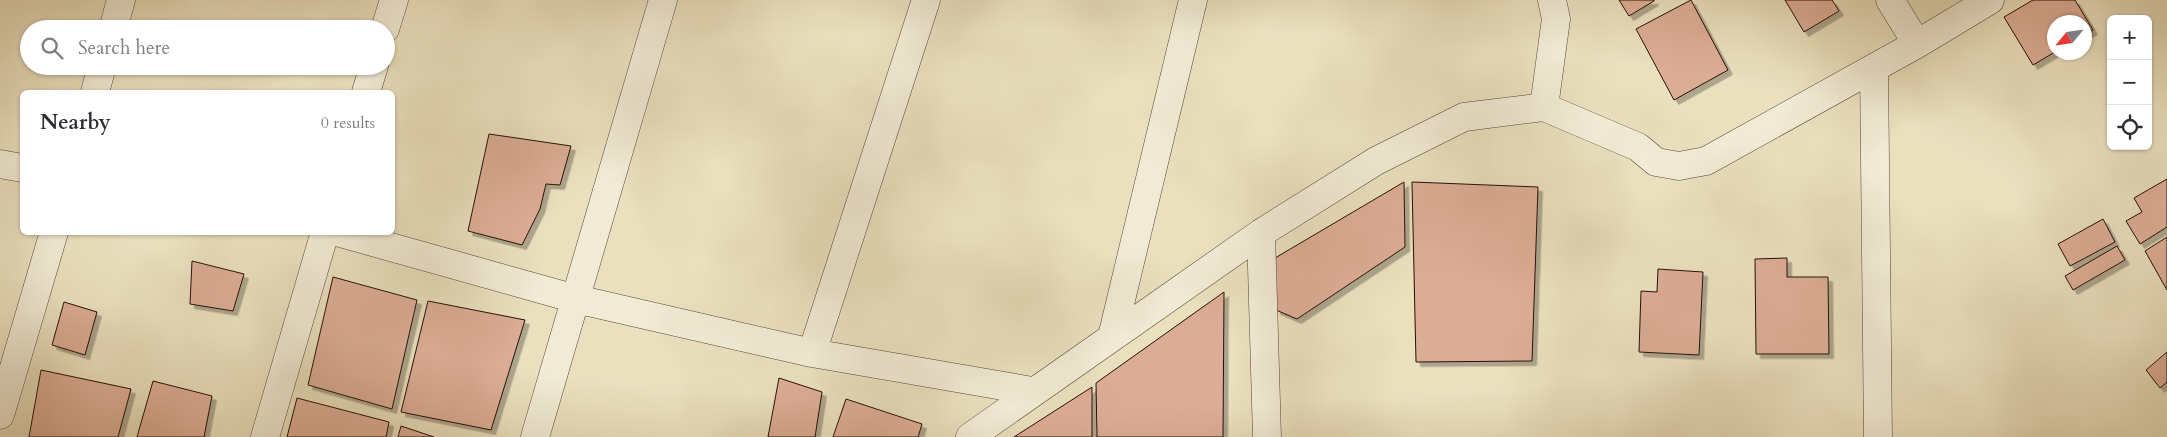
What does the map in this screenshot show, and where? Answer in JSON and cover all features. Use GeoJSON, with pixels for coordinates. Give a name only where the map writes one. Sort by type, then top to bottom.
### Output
{"type":"FeatureCollection","features":[{"type":"Feature","properties":{"kind":"street"},"geometry":{"type":"LineString","coordinates":[[116,20],[122,0]]}},
{"type":"Feature","properties":{"kind":"street"},"geometry":{"type":"LineString","coordinates":[[388,20],[394,0]]}},
{"type":"Feature","properties":{"kind":"street"},"geometry":{"type":"LineString","coordinates":[[535,437],[663,0]]}},
{"type":"Feature","properties":{"kind":"street"},"geometry":{"type":"LineString","coordinates":[[812,353],[926,0]]}},
{"type":"Feature","properties":{"kind":"street"},"geometry":{"type":"LineString","coordinates":[[1112,337],[1193,0]]}},
{"type":"Feature","properties":{"kind":"street"},"geometry":{"type":"LineString","coordinates":[[1544,107],[1556,19],[1552,0]]}},
{"type":"Feature","properties":{"kind":"street"},"geometry":{"type":"LineString","coordinates":[[1890,0],[1917,44]]}},
{"type":"Feature","properties":{"kind":"street"},"geometry":{"type":"LineString","coordinates":[[970,437],[1032,391],[1261,234],[1376,161],[1464,117],[1544,107],[1638,147],[1656,162],[1680,166],[1706,160],[1917,44],[1990,0]]}},
{"type":"Feature","properties":{"kind":"street"},"geometry":{"type":"LineString","coordinates":[[1874,68],[1878,437]]}},
{"type":"Feature","properties":{"kind":"street"},"geometry":{"type":"LineString","coordinates":[[95,90],[99,75]]}},
{"type":"Feature","properties":{"kind":"street"},"geometry":{"type":"LineString","coordinates":[[367,90],[371,75]]}},
{"type":"Feature","properties":{"kind":"street"},"geometry":{"type":"LineString","coordinates":[[0,164],[20,168]]}},
{"type":"Feature","properties":{"kind":"street"},"geometry":{"type":"LineString","coordinates":[[1261,234],[1267,437]]}},
{"type":"Feature","properties":{"kind":"street"},"geometry":{"type":"LineString","coordinates":[[0,416],[53,235]]}},
{"type":"Feature","properties":{"kind":"street"},"geometry":{"type":"LineString","coordinates":[[265,437],[324,235]]}},
{"type":"Feature","properties":{"kind":"street"},"geometry":{"type":"LineString","coordinates":[[349,235],[576,299],[812,353],[1032,391]]}},
{"type":"Feature","properties":{"kind":"building"},"geometry":{"type":"Polygon","coordinates":[[[1619,0],[1654,0],[1654,1],[1629,16],[1619,0]]]}},
{"type":"Feature","properties":{"kind":"building"},"geometry":{"type":"Polygon","coordinates":[[[1691,0],[1728,70],[1674,100],[1636,29],[1691,0]]]}},
{"type":"Feature","properties":{"kind":"building"},"geometry":{"type":"Polygon","coordinates":[[[1785,0],[1832,0],[1839,11],[1804,32],[1785,0]]]}},
{"type":"Feature","properties":{"kind":"building"},"geometry":{"type":"Polygon","coordinates":[[[2033,0],[2075,0],[2084,15],[2047,15],[2047,57],[2033,65],[2004,17],[2033,0]]]}},
{"type":"Feature","properties":{"kind":"building"},"geometry":{"type":"Polygon","coordinates":[[[489,134],[571,146],[560,185],[546,184],[540,209],[522,245],[468,231],[489,134]]]}},
{"type":"Feature","properties":{"kind":"building"},"geometry":{"type":"Polygon","coordinates":[[[2167,179],[2167,227],[2140,244],[2126,221],[2142,212],[2134,198],[2167,179]]]}},
{"type":"Feature","properties":{"kind":"building"},"geometry":{"type":"Polygon","coordinates":[[[1404,182],[1405,247],[1297,319],[1276,310],[1275,258],[1404,182]]]}},
{"type":"Feature","properties":{"kind":"building"},"geometry":{"type":"Polygon","coordinates":[[[1412,182],[1538,187],[1532,361],[1416,362],[1412,182]]]}},
{"type":"Feature","properties":{"kind":"building"},"geometry":{"type":"Polygon","coordinates":[[[2103,219],[2115,242],[2070,266],[2058,244],[2103,219]]]}},
{"type":"Feature","properties":{"kind":"building"},"geometry":{"type":"Polygon","coordinates":[[[2167,237],[2167,290],[2145,251],[2167,237]]]}},
{"type":"Feature","properties":{"kind":"building"},"geometry":{"type":"Polygon","coordinates":[[[2117,246],[2125,260],[2073,290],[2065,276],[2117,246]]]}},
{"type":"Feature","properties":{"kind":"building"},"geometry":{"type":"Polygon","coordinates":[[[1787,258],[1787,277],[1828,277],[1829,354],[1756,354],[1755,259],[1787,258]]]}},
{"type":"Feature","properties":{"kind":"building"},"geometry":{"type":"Polygon","coordinates":[[[192,261],[244,274],[233,311],[190,304],[192,261]]]}},
{"type":"Feature","properties":{"kind":"building"},"geometry":{"type":"Polygon","coordinates":[[[1658,269],[1703,272],[1699,355],[1639,352],[1641,291],[1657,292],[1658,269]]]}},
{"type":"Feature","properties":{"kind":"building"},"geometry":{"type":"Polygon","coordinates":[[[333,277],[417,300],[392,409],[308,385],[333,277]]]}},
{"type":"Feature","properties":{"kind":"building"},"geometry":{"type":"Polygon","coordinates":[[[1224,292],[1223,437],[1097,437],[1096,383],[1224,292]]]}},
{"type":"Feature","properties":{"kind":"building"},"geometry":{"type":"Polygon","coordinates":[[[428,301],[525,320],[491,430],[401,412],[428,301]]]}},
{"type":"Feature","properties":{"kind":"building"},"geometry":{"type":"Polygon","coordinates":[[[64,302],[97,312],[85,355],[52,345],[64,302]]]}},
{"type":"Feature","properties":{"kind":"building"},"geometry":{"type":"Polygon","coordinates":[[[2167,352],[2167,382],[2160,388],[2146,370],[2167,352]]]}},
{"type":"Feature","properties":{"kind":"building"},"geometry":{"type":"Polygon","coordinates":[[[41,370],[131,389],[118,437],[29,437],[41,370]]]}},
{"type":"Feature","properties":{"kind":"building"},"geometry":{"type":"Polygon","coordinates":[[[779,378],[822,392],[815,437],[768,437],[779,378]]]}},
{"type":"Feature","properties":{"kind":"building"},"geometry":{"type":"Polygon","coordinates":[[[153,381],[212,396],[204,437],[137,437],[153,381]]]}},
{"type":"Feature","properties":{"kind":"building"},"geometry":{"type":"Polygon","coordinates":[[[1092,387],[1092,437],[1014,437],[1092,387]]]}},
{"type":"Feature","properties":{"kind":"building"},"geometry":{"type":"Polygon","coordinates":[[[297,398],[389,422],[386,437],[287,437],[297,398]]]}},
{"type":"Feature","properties":{"kind":"building"},"geometry":{"type":"Polygon","coordinates":[[[846,399],[922,424],[918,437],[833,437],[846,399]]]}},
{"type":"Feature","properties":{"kind":"building"},"geometry":{"type":"Polygon","coordinates":[[[401,426],[434,437],[398,437],[401,426]]]}}]}
